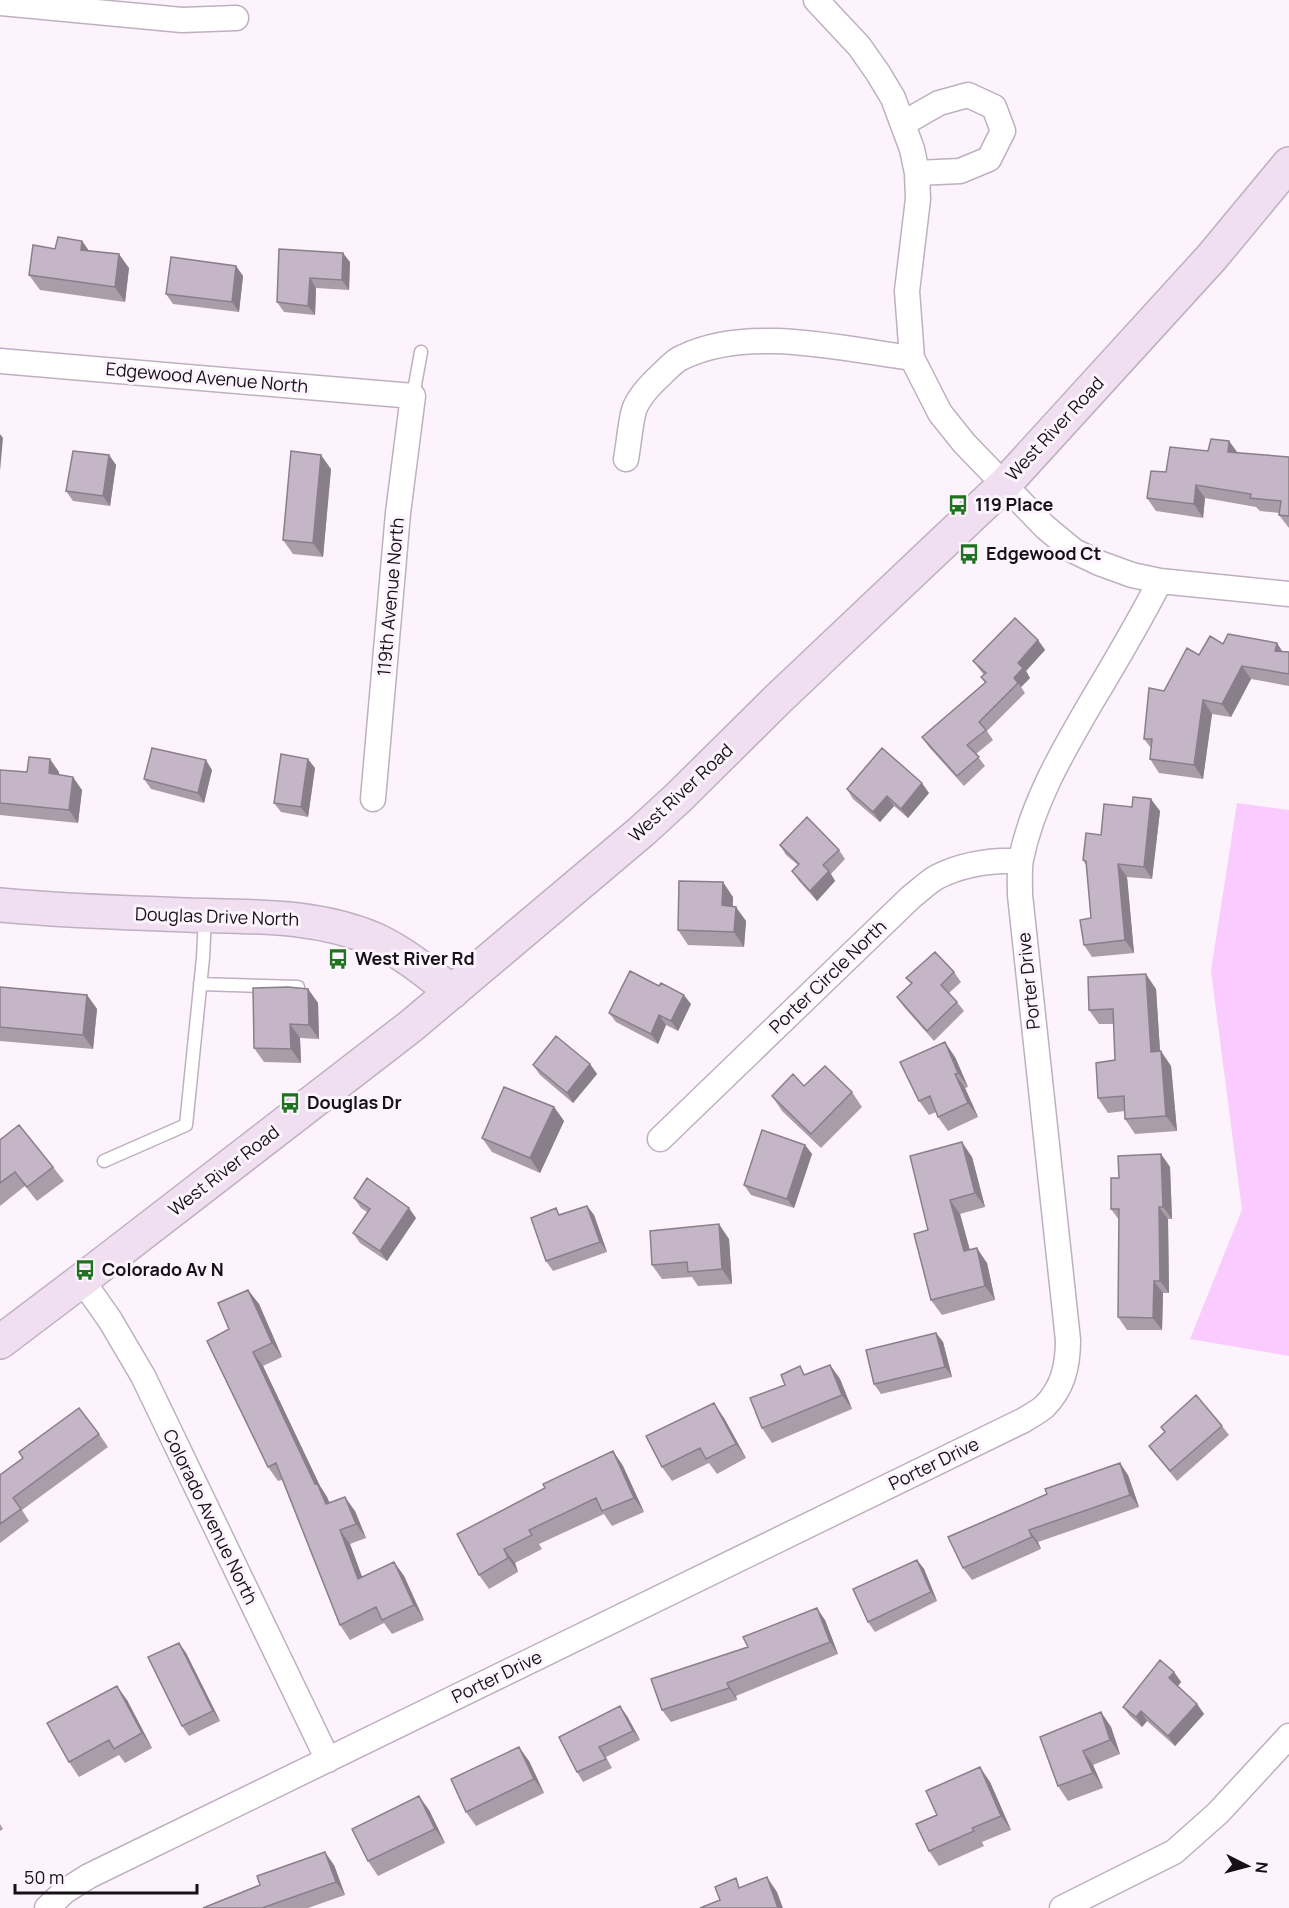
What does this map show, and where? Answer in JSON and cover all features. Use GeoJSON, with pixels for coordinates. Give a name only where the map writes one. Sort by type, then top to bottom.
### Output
{"type":"FeatureCollection","features":[{"type":"Feature","properties":{"kind":"main road","name":"West River Road"},"geometry":{"type":"LineString","coordinates":[[0,1342],[383,1048],[642,831],[1004,485],[1205,265],[1289,164]]}},
{"type":"Feature","properties":{"kind":"main road","name":"Douglas Drive North"},"geometry":{"type":"LineString","coordinates":[[0,905],[69,912],[293,918],[331,925],[376,940],[403,955],[452,992]]}},
{"type":"Feature","properties":{"kind":"street"},"geometry":{"type":"LineString","coordinates":[[816,0],[859,46],[893,98],[912,149],[917,173],[918,199],[907,291],[912,358],[940,413],[964,443],[1004,485],[1045,527],[1074,551],[1132,575],[1160,581],[1289,594]]}},
{"type":"Feature","properties":{"kind":"street"},"geometry":{"type":"LineString","coordinates":[[0,3],[182,20],[236,18]]}},
{"type":"Feature","properties":{"kind":"street"},"geometry":{"type":"LineString","coordinates":[[904,123],[939,103],[968,95],[994,107],[1002,131],[989,159],[960,171],[917,173]]}},
{"type":"Feature","properties":{"kind":"street"},"geometry":{"type":"LineString","coordinates":[[626,459],[635,408],[646,390],[681,357],[707,348],[740,342],[772,341],[805,343],[912,358]]}},
{"type":"Feature","properties":{"kind":"street","name":"Edgewood Avenue North"},"geometry":{"type":"LineString","coordinates":[[0,361],[414,396]]}},
{"type":"Feature","properties":{"kind":"street","name":"119th Avenue North"},"geometry":{"type":"LineString","coordinates":[[373,799],[398,513],[414,396]]}},
{"type":"Feature","properties":{"kind":"street","name":"Porter Drive"},"geometry":{"type":"LineString","coordinates":[[47,1908],[64,1891],[89,1876],[1024,1420],[1044,1407],[1064,1375],[1068,1360],[1068,1340],[1020,895],[1020,861],[1032,818],[1061,753],[1138,624],[1160,581]]}},
{"type":"Feature","properties":{"kind":"street","name":"Porter Circle North"},"geometry":{"type":"LineString","coordinates":[[660,1139],[927,884],[966,866],[998,861],[1020,861]]}},
{"type":"Feature","properties":{"kind":"street","name":"Colorado Avenue North"},"geometry":{"type":"LineString","coordinates":[[82,1281],[110,1320],[142,1376],[328,1760]]}},
{"type":"Feature","properties":{"kind":"street"},"geometry":{"type":"LineString","coordinates":[[1062,1908],[1174,1852],[1218,1814],[1289,1736]]}},
{"type":"Feature","properties":{"kind":"lane"},"geometry":{"type":"LineString","coordinates":[[414,396],[421,352]]}},
{"type":"Feature","properties":{"kind":"lane"},"geometry":{"type":"LineString","coordinates":[[105,1161],[186,1125],[205,916]]}},
{"type":"Feature","properties":{"kind":"lane"},"geometry":{"type":"LineString","coordinates":[[200,984],[298,987]]}},
{"type":"Feature","properties":{"kind":"shaded area"},"geometry":{"type":"Polygon","coordinates":[[[1237,803],[1289,810],[1289,1356],[1190,1339],[1242,1210],[1211,971],[1237,803]]]}},
{"type":"Feature","properties":{"kind":"building"},"geometry":{"type":"Polygon","coordinates":[[[58,237],[82,241],[81,250],[119,254],[115,287],[29,275],[33,245],[55,249],[58,237]]]}},
{"type":"Feature","properties":{"kind":"building"},"geometry":{"type":"Polygon","coordinates":[[[279,249],[343,253],[342,280],[310,278],[308,306],[277,302],[279,249]]]}},
{"type":"Feature","properties":{"kind":"building"},"geometry":{"type":"Polygon","coordinates":[[[171,257],[236,266],[232,302],[166,294],[171,257]]]}},
{"type":"Feature","properties":{"kind":"building"},"geometry":{"type":"Polygon","coordinates":[[[1211,439],[1229,441],[1228,452],[1289,457],[1289,516],[1279,515],[1281,501],[1250,498],[1251,494],[1196,485],[1194,504],[1147,498],[1151,471],[1166,472],[1170,447],[1208,451],[1211,439]]]}},
{"type":"Feature","properties":{"kind":"building"},"geometry":{"type":"Polygon","coordinates":[[[73,451],[109,455],[103,496],[66,491],[73,451]]]}},
{"type":"Feature","properties":{"kind":"building"},"geometry":{"type":"Polygon","coordinates":[[[291,451],[321,455],[313,543],[283,540],[291,451]]]}},
{"type":"Feature","properties":{"kind":"building"},"geometry":{"type":"Polygon","coordinates":[[[1015,618],[1038,640],[1018,663],[1023,668],[1014,678],[1018,683],[979,722],[986,730],[967,745],[979,757],[957,776],[922,737],[986,682],[981,677],[986,673],[973,661],[1015,618]]]}},
{"type":"Feature","properties":{"kind":"building"},"geometry":{"type":"Polygon","coordinates":[[[1228,634],[1277,643],[1275,651],[1289,652],[1289,674],[1242,666],[1222,704],[1203,700],[1194,765],[1150,759],[1152,739],[1144,739],[1149,688],[1164,691],[1187,648],[1199,655],[1210,636],[1223,644],[1228,634]]]}},
{"type":"Feature","properties":{"kind":"building"},"geometry":{"type":"Polygon","coordinates":[[[152,748],[206,760],[198,793],[144,779],[152,748]]]}},
{"type":"Feature","properties":{"kind":"building"},"geometry":{"type":"Polygon","coordinates":[[[882,748],[922,783],[901,809],[887,796],[873,812],[847,789],[882,748]]]}},
{"type":"Feature","properties":{"kind":"building"},"geometry":{"type":"Polygon","coordinates":[[[281,754],[308,759],[301,807],[274,803],[281,754]]]}},
{"type":"Feature","properties":{"kind":"building"},"geometry":{"type":"Polygon","coordinates":[[[29,757],[50,759],[49,773],[73,777],[69,810],[0,803],[0,770],[27,772],[29,757]]]}},
{"type":"Feature","properties":{"kind":"building"},"geometry":{"type":"Polygon","coordinates":[[[1133,797],[1151,799],[1144,867],[1118,864],[1125,940],[1084,945],[1080,920],[1091,918],[1086,861],[1083,860],[1086,833],[1101,835],[1104,804],[1132,807],[1133,797]]]}},
{"type":"Feature","properties":{"kind":"building"},"geometry":{"type":"Polygon","coordinates":[[[807,817],[839,850],[823,865],[829,871],[810,891],[792,871],[799,864],[780,845],[807,817]]]}},
{"type":"Feature","properties":{"kind":"building"},"geometry":{"type":"Polygon","coordinates":[[[679,881],[723,882],[722,905],[736,907],[734,932],[678,930],[679,881]]]}},
{"type":"Feature","properties":{"kind":"building"},"geometry":{"type":"Polygon","coordinates":[[[935,952],[954,972],[941,985],[957,1002],[927,1031],[897,997],[912,983],[906,978],[935,952]]]}},
{"type":"Feature","properties":{"kind":"building"},"geometry":{"type":"Polygon","coordinates":[[[630,971],[659,986],[661,983],[684,995],[671,1021],[659,1015],[651,1034],[609,1013],[630,971]]]}},
{"type":"Feature","properties":{"kind":"building"},"geometry":{"type":"Polygon","coordinates":[[[1146,974],[1151,1052],[1161,1051],[1166,1116],[1125,1119],[1124,1096],[1098,1098],[1096,1063],[1115,1060],[1113,1009],[1089,1010],[1088,977],[1146,974]]]}},
{"type":"Feature","properties":{"kind":"building"},"geometry":{"type":"Polygon","coordinates":[[[0,987],[87,995],[83,1035],[0,1027],[0,987]]]}},
{"type":"Feature","properties":{"kind":"building"},"geometry":{"type":"Polygon","coordinates":[[[253,988],[308,989],[309,1025],[290,1024],[291,1049],[254,1048],[253,988]]]}},
{"type":"Feature","properties":{"kind":"building"},"geometry":{"type":"Polygon","coordinates":[[[556,1036],[590,1064],[567,1093],[533,1065],[556,1036]]]}},
{"type":"Feature","properties":{"kind":"building"},"geometry":{"type":"Polygon","coordinates":[[[945,1042],[958,1073],[955,1074],[968,1103],[938,1117],[930,1096],[919,1101],[900,1062],[945,1042]]]}},
{"type":"Feature","properties":{"kind":"building"},"geometry":{"type":"Polygon","coordinates":[[[825,1066],[852,1092],[811,1134],[772,1096],[793,1074],[804,1086],[825,1066]]]}},
{"type":"Feature","properties":{"kind":"building"},"geometry":{"type":"Polygon","coordinates":[[[504,1087],[554,1107],[530,1158],[482,1138],[504,1087]]]}},
{"type":"Feature","properties":{"kind":"building"},"geometry":{"type":"Polygon","coordinates":[[[19,1125],[53,1167],[27,1187],[15,1172],[0,1183],[0,1140],[19,1125]]]}},
{"type":"Feature","properties":{"kind":"building"},"geometry":{"type":"Polygon","coordinates":[[[762,1130],[805,1145],[787,1199],[744,1185],[762,1130]]]}},
{"type":"Feature","properties":{"kind":"building"},"geometry":{"type":"Polygon","coordinates":[[[962,1142],[975,1193],[950,1200],[964,1251],[977,1248],[985,1286],[931,1300],[914,1234],[928,1230],[910,1156],[962,1142]]]}},
{"type":"Feature","properties":{"kind":"building"},"geometry":{"type":"Polygon","coordinates":[[[1161,1154],[1163,1207],[1159,1207],[1160,1281],[1154,1281],[1153,1318],[1118,1317],[1119,1209],[1111,1209],[1111,1178],[1119,1178],[1118,1156],[1161,1154]]]}},
{"type":"Feature","properties":{"kind":"building"},"geometry":{"type":"Polygon","coordinates":[[[367,1178],[409,1208],[380,1251],[353,1233],[370,1209],[354,1198],[367,1178]]]}},
{"type":"Feature","properties":{"kind":"building"},"geometry":{"type":"Polygon","coordinates":[[[587,1206],[600,1242],[546,1261],[531,1218],[556,1208],[559,1215],[587,1206]]]}},
{"type":"Feature","properties":{"kind":"building"},"geometry":{"type":"Polygon","coordinates":[[[719,1224],[722,1269],[688,1272],[687,1262],[652,1265],[650,1231],[719,1224]]]}},
{"type":"Feature","properties":{"kind":"building"},"geometry":{"type":"Polygon","coordinates":[[[248,1290],[272,1343],[253,1352],[326,1504],[345,1497],[356,1524],[340,1530],[358,1579],[394,1562],[414,1605],[382,1620],[376,1607],[340,1625],[276,1463],[268,1467],[207,1341],[229,1329],[218,1303],[248,1290]]]}},
{"type":"Feature","properties":{"kind":"building"},"geometry":{"type":"Polygon","coordinates":[[[936,1333],[945,1367],[874,1384],[866,1350],[936,1333]]]}},
{"type":"Feature","properties":{"kind":"building"},"geometry":{"type":"Polygon","coordinates":[[[830,1365],[842,1395],[762,1428],[750,1398],[785,1385],[781,1375],[800,1366],[804,1375],[830,1365]]]}},
{"type":"Feature","properties":{"kind":"building"},"geometry":{"type":"Polygon","coordinates":[[[1196,1395],[1222,1426],[1170,1471],[1149,1446],[1165,1432],[1161,1427],[1196,1395]]]}},
{"type":"Feature","properties":{"kind":"building"},"geometry":{"type":"Polygon","coordinates":[[[714,1403],[736,1444],[706,1459],[700,1448],[662,1467],[646,1436],[714,1403]]]}},
{"type":"Feature","properties":{"kind":"building"},"geometry":{"type":"Polygon","coordinates":[[[79,1408],[99,1434],[13,1498],[21,1509],[0,1524],[0,1475],[23,1458],[19,1452],[79,1408]]]}},
{"type":"Feature","properties":{"kind":"building"},"geometry":{"type":"Polygon","coordinates":[[[613,1451],[634,1498],[602,1511],[596,1498],[529,1530],[532,1535],[504,1549],[508,1558],[479,1575],[457,1534],[545,1488],[543,1484],[613,1451]]]}},
{"type":"Feature","properties":{"kind":"building"},"geometry":{"type":"Polygon","coordinates":[[[1120,1463],[1130,1495],[1029,1530],[1032,1537],[963,1568],[948,1537],[1047,1494],[1045,1489],[1120,1463]]]}},
{"type":"Feature","properties":{"kind":"building"},"geometry":{"type":"Polygon","coordinates":[[[917,1560],[931,1592],[868,1622],[853,1589],[917,1560]]]}},
{"type":"Feature","properties":{"kind":"building"},"geometry":{"type":"Polygon","coordinates":[[[817,1608],[830,1642],[727,1683],[729,1688],[662,1710],[651,1679],[748,1647],[743,1637],[817,1608]]]}},
{"type":"Feature","properties":{"kind":"building"},"geometry":{"type":"Polygon","coordinates":[[[179,1643],[213,1711],[182,1726],[148,1657],[179,1643]]]}},
{"type":"Feature","properties":{"kind":"building"},"geometry":{"type":"Polygon","coordinates":[[[1160,1660],[1174,1672],[1169,1678],[1197,1704],[1168,1736],[1141,1711],[1136,1717],[1123,1707],[1160,1660]]]}},
{"type":"Feature","properties":{"kind":"building"},"geometry":{"type":"Polygon","coordinates":[[[117,1686],[142,1733],[114,1749],[109,1740],[69,1762],[47,1723],[117,1686]]]}},
{"type":"Feature","properties":{"kind":"building"},"geometry":{"type":"Polygon","coordinates":[[[620,1706],[633,1731],[599,1747],[606,1759],[577,1772],[559,1737],[620,1706]]]}},
{"type":"Feature","properties":{"kind":"building"},"geometry":{"type":"Polygon","coordinates":[[[1101,1712],[1110,1740],[1083,1751],[1093,1773],[1058,1786],[1040,1737],[1101,1712]]]}},
{"type":"Feature","properties":{"kind":"building"},"geometry":{"type":"Polygon","coordinates":[[[519,1747],[534,1779],[466,1812],[451,1779],[519,1747]]]}},
{"type":"Feature","properties":{"kind":"building"},"geometry":{"type":"Polygon","coordinates":[[[980,1767],[1001,1816],[972,1828],[974,1831],[929,1851],[916,1824],[937,1815],[926,1791],[980,1767]]]}},
{"type":"Feature","properties":{"kind":"building"},"geometry":{"type":"Polygon","coordinates":[[[419,1796],[435,1829],[368,1861],[352,1829],[419,1796]]]}},
{"type":"Feature","properties":{"kind":"building"},"geometry":{"type":"Polygon","coordinates":[[[325,1852],[336,1882],[262,1908],[203,1908],[260,1885],[257,1876],[325,1852]]]}},
{"type":"Feature","properties":{"kind":"building"},"geometry":{"type":"Polygon","coordinates":[[[767,1877],[778,1908],[700,1908],[720,1900],[715,1887],[736,1878],[739,1888],[767,1877]]]}},
{"type":"Feature","properties":{"kind":"place","name":"119 Place"},"geometry":{"type":"Point","coordinates":[958,505]}},
{"type":"Feature","properties":{"kind":"place","name":"Edgewood Ct"},"geometry":{"type":"Point","coordinates":[969,554]}},
{"type":"Feature","properties":{"kind":"place","name":"West River Rd"},"geometry":{"type":"Point","coordinates":[338,959]}},
{"type":"Feature","properties":{"kind":"place","name":"Douglas Dr"},"geometry":{"type":"Point","coordinates":[290,1103]}},
{"type":"Feature","properties":{"kind":"place","name":"Colorado Av N"},"geometry":{"type":"Point","coordinates":[85,1270]}}]}
